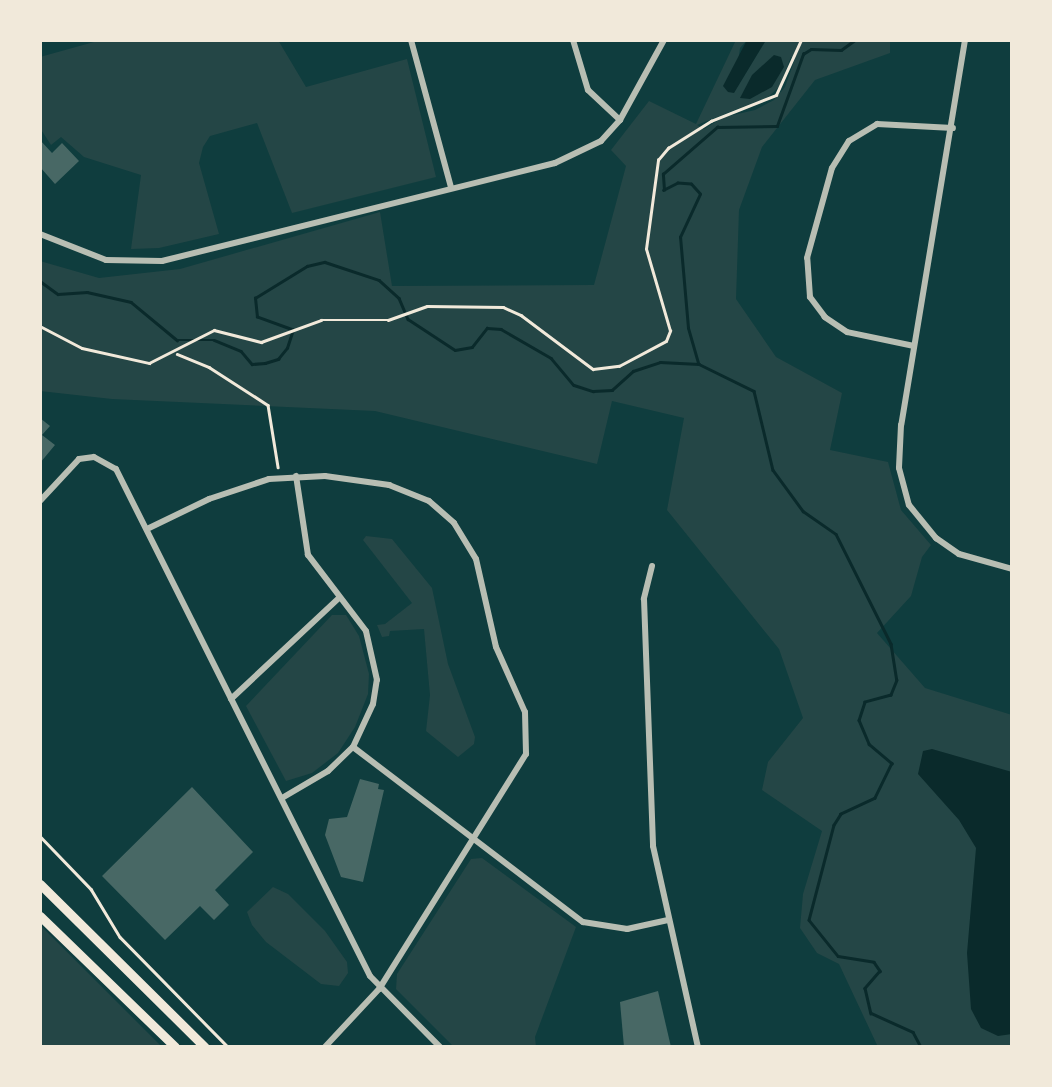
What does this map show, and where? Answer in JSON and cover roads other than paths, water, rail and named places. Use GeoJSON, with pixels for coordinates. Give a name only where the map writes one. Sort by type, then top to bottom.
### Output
{"type":"FeatureCollection","features":[{"type":"Feature","properties":{"kind":"main road"},"geometry":{"type":"LineString","coordinates":[[40,884],[205,1047]]}},
{"type":"Feature","properties":{"kind":"main road"},"geometry":{"type":"LineString","coordinates":[[40,916],[175,1047]]}},
{"type":"Feature","properties":{"kind":"street"},"geometry":{"type":"LineString","coordinates":[[411,40],[452,187]]}},
{"type":"Feature","properties":{"kind":"street"},"geometry":{"type":"LineString","coordinates":[[573,40],[588,90],[620,120]]}},
{"type":"Feature","properties":{"kind":"street"},"geometry":{"type":"LineString","coordinates":[[40,234],[106,260],[162,261],[555,163],[601,141],[620,120],[664,40]]}},
{"type":"Feature","properties":{"kind":"street"},"geometry":{"type":"LineString","coordinates":[[965,40],[899,440],[900,478],[919,522],[946,546],[1012,570]]}},
{"type":"Feature","properties":{"kind":"street"},"geometry":{"type":"LineString","coordinates":[[914,346],[848,332],[825,317],[810,297],[806,258],[832,168],[849,141],[876,124],[953,128]]}},
{"type":"Feature","properties":{"kind":"street"},"geometry":{"type":"LineString","coordinates":[[40,502],[70,464],[94,457],[116,469],[378,988],[440,1047]]}},
{"type":"Feature","properties":{"kind":"street"},"geometry":{"type":"LineString","coordinates":[[147,529],[209,499],[296,476],[346,478],[409,491],[447,515],[470,547],[496,648],[521,700],[528,732],[522,763],[378,988],[325,1047]]}},
{"type":"Feature","properties":{"kind":"street"},"geometry":{"type":"LineString","coordinates":[[282,798],[328,771],[354,747],[373,704],[376,669],[366,631],[308,555],[296,476]]}},
{"type":"Feature","properties":{"kind":"street"},"geometry":{"type":"LineString","coordinates":[[652,566],[644,598],[655,865],[698,1047]]}},
{"type":"Feature","properties":{"kind":"street"},"geometry":{"type":"LineString","coordinates":[[231,700],[262,675],[339,598]]}},
{"type":"Feature","properties":{"kind":"street"},"geometry":{"type":"LineString","coordinates":[[354,747],[583,922],[626,929],[668,920]]}},
{"type":"Feature","properties":{"kind":"waterway"},"geometry":{"type":"LineString","coordinates":[[698,363],[688,328],[680,237],[700,194],[691,184],[678,183],[664,190],[663,174],[717,127],[777,126],[803,54],[811,49],[841,50],[855,40]]}},
{"type":"Feature","properties":{"kind":"waterway"},"geometry":{"type":"LineString","coordinates":[[40,281],[58,294],[87,292],[131,302],[177,340],[214,340],[241,351],[252,364],[278,359],[293,330],[257,317],[255,298],[307,266],[325,262],[379,280],[399,298],[408,319],[455,350],[472,347],[487,328],[501,329],[551,358],[574,385],[593,391],[612,390],[633,371],[660,362],[699,364],[754,391],[773,470],[803,511],[836,534],[891,644],[897,680],[891,695],[865,702],[859,720],[869,744],[892,763],[875,798],[841,814],[834,825],[809,920],[838,956],[874,962],[880,971],[865,988],[871,1013],[913,1032],[921,1047]]}}]}
